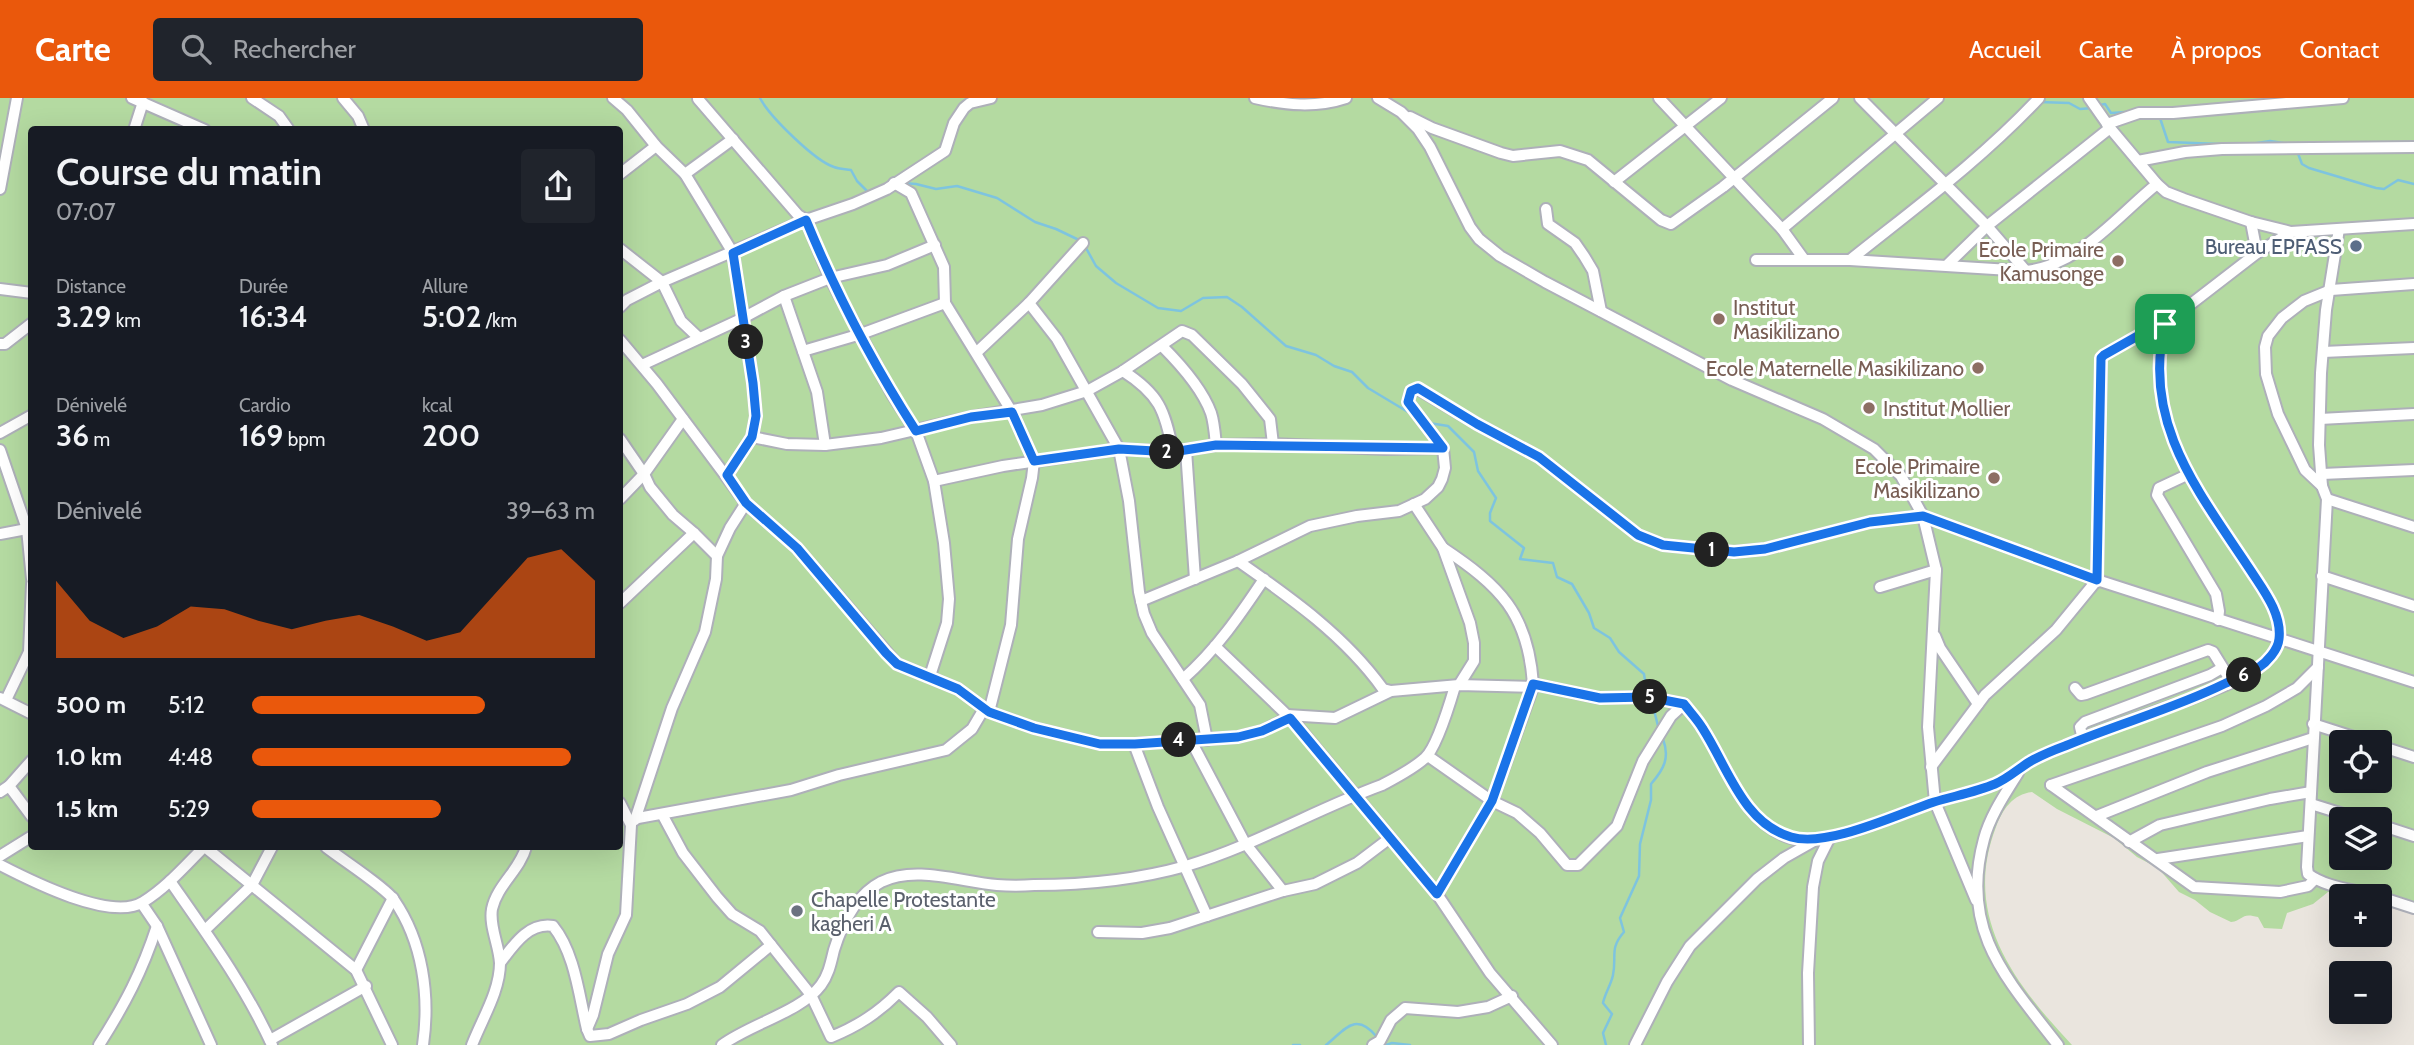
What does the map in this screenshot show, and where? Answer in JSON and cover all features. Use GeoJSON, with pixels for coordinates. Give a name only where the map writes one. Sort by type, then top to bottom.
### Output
{"type":"FeatureCollection","features":[{"type":"Feature","properties":{"kind":"street"},"geometry":{"type":"LineString","coordinates":[[0,189],[17,98]]}},
{"type":"Feature","properties":{"kind":"street"},"geometry":{"type":"LineString","coordinates":[[132,98],[196,126]]}},
{"type":"Feature","properties":{"kind":"street"},"geometry":{"type":"LineString","coordinates":[[252,98],[279,116],[286,126]]}},
{"type":"Feature","properties":{"kind":"street"},"geometry":{"type":"LineString","coordinates":[[344,98],[362,126]]}},
{"type":"Feature","properties":{"kind":"street"},"geometry":{"type":"LineString","coordinates":[[613,98],[685,174],[733,253],[756,416],[752,437],[727,475]]}},
{"type":"Feature","properties":{"kind":"street"},"geometry":{"type":"LineString","coordinates":[[623,304],[662,282],[806,220],[853,204],[890,186],[945,151],[954,123],[964,108],[970,103],[991,98]]}},
{"type":"Feature","properties":{"kind":"street"},"geometry":{"type":"LineString","coordinates":[[1255,98],[1278,103],[1312,105],[1346,98]]}},
{"type":"Feature","properties":{"kind":"street"},"geometry":{"type":"LineString","coordinates":[[1378,98],[1390,102],[1401,112],[1430,146],[1461,212],[1479,239],[1500,257],[1732,380],[1823,419],[1874,449],[1901,476],[1923,516],[1936,570],[1928,727],[1936,802],[1976,900]]}},
{"type":"Feature","properties":{"kind":"street"},"geometry":{"type":"LineString","coordinates":[[1659,98],[1782,229],[1803,258]]}},
{"type":"Feature","properties":{"kind":"street"},"geometry":{"type":"LineString","coordinates":[[1614,182],[1721,98]]}},
{"type":"Feature","properties":{"kind":"street"},"geometry":{"type":"LineString","coordinates":[[1401,112],[1432,128],[1501,153],[1513,156],[1560,151],[1588,160],[1661,220],[1671,224],[1833,98]]}},
{"type":"Feature","properties":{"kind":"street"},"geometry":{"type":"LineString","coordinates":[[1860,98],[1944,186],[1987,226],[2026,271]]}},
{"type":"Feature","properties":{"kind":"street"},"geometry":{"type":"LineString","coordinates":[[1782,229],[1938,98]]}},
{"type":"Feature","properties":{"kind":"street"},"geometry":{"type":"LineString","coordinates":[[1850,260],[2005,134],[2039,98]]}},
{"type":"Feature","properties":{"kind":"street"},"geometry":{"type":"LineString","coordinates":[[2089,98],[2157,184],[2166,192],[2183,199],[2251,222],[2291,232],[2414,224]]}},
{"type":"Feature","properties":{"kind":"street"},"geometry":{"type":"LineString","coordinates":[[1947,265],[1987,226],[2109,126],[2139,113],[2173,113],[2343,98]]}},
{"type":"Feature","properties":{"kind":"street"},"geometry":{"type":"LineString","coordinates":[[698,99],[797,215],[806,220],[830,278],[892,394],[916,431],[934,481],[944,543],[949,599],[947,623],[930,676]]}},
{"type":"Feature","properties":{"kind":"street"},"geometry":{"type":"LineString","coordinates":[[135,126],[144,102]]}},
{"type":"Feature","properties":{"kind":"street"},"geometry":{"type":"LineString","coordinates":[[685,174],[733,139]]}},
{"type":"Feature","properties":{"kind":"street"},"geometry":{"type":"LineString","coordinates":[[623,172],[656,146]]}},
{"type":"Feature","properties":{"kind":"street"},"geometry":{"type":"LineString","coordinates":[[2138,161],[2185,152],[2222,149],[2414,147]]}},
{"type":"Feature","properties":{"kind":"street"},"geometry":{"type":"LineString","coordinates":[[1756,260],[1803,258],[2026,271],[2045,269],[2071,256],[2157,184]]}},
{"type":"Feature","properties":{"kind":"street"},"geometry":{"type":"LineString","coordinates":[[634,821],[790,790],[839,775],[946,750],[972,729],[987,710],[1011,625],[1018,539],[1034,461],[1012,412],[945,303],[944,267],[911,192],[890,186]]}},
{"type":"Feature","properties":{"kind":"street"},"geometry":{"type":"LineString","coordinates":[[1546,209],[1548,224],[1575,243],[1593,271],[1601,311]]}},
{"type":"Feature","properties":{"kind":"street"},"geometry":{"type":"LineString","coordinates":[[2251,222],[2257,253]]}},
{"type":"Feature","properties":{"kind":"street"},"geometry":{"type":"LineString","coordinates":[[2332,884],[2308,874],[2308,836],[2327,499],[2322,480],[2320,419],[2323,352],[2326,310],[2339,229]]}},
{"type":"Feature","properties":{"kind":"street"},"geometry":{"type":"LineString","coordinates":[[1931,766],[1985,695],[2056,631],[2097,580],[2101,358],[2157,325],[2165,324],[2257,253],[2291,232]]}},
{"type":"Feature","properties":{"kind":"street"},"geometry":{"type":"LineString","coordinates":[[977,352],[1029,303],[1083,243]]}},
{"type":"Feature","properties":{"kind":"street"},"geometry":{"type":"LineString","coordinates":[[642,365],[784,296],[830,278],[887,265],[935,245]]}},
{"type":"Feature","properties":{"kind":"street"},"geometry":{"type":"LineString","coordinates":[[623,251],[662,282],[681,321],[699,338]]}},
{"type":"Feature","properties":{"kind":"street"},"geometry":{"type":"LineString","coordinates":[[2414,284],[2331,290],[2304,301],[2282,318],[2267,336],[2265,347],[2266,374],[2278,414],[2305,470],[2322,480],[2414,470]]}},
{"type":"Feature","properties":{"kind":"street"},"geometry":{"type":"LineString","coordinates":[[0,289],[28,292]]}},
{"type":"Feature","properties":{"kind":"street"},"geometry":{"type":"LineString","coordinates":[[784,296],[817,393],[825,445]]}},
{"type":"Feature","properties":{"kind":"street"},"geometry":{"type":"LineString","coordinates":[[803,351],[861,334],[945,303]]}},
{"type":"Feature","properties":{"kind":"street"},"geometry":{"type":"LineString","coordinates":[[1029,303],[1057,339],[1119,449],[1131,513],[1141,601],[1152,633],[1200,705],[1207,740]]}},
{"type":"Feature","properties":{"kind":"street"},"geometry":{"type":"LineString","coordinates":[[1635,1045],[1667,982],[1690,946],[1757,879],[1784,858],[1814,841],[1997,783],[2029,762],[2231,681],[2258,668],[2274,653],[2279,640],[2272,604],[2214,516],[2169,433],[2163,405],[2160,356],[2165,324]]}},
{"type":"Feature","properties":{"kind":"street"},"geometry":{"type":"LineString","coordinates":[[0,344],[5,344],[28,326]]}},
{"type":"Feature","properties":{"kind":"street"},"geometry":{"type":"LineString","coordinates":[[752,437],[787,444],[825,445],[916,431],[971,417],[1012,412],[1087,391],[1182,331],[1192,335],[1242,384],[1270,419],[1273,444]]}},
{"type":"Feature","properties":{"kind":"street"},"geometry":{"type":"LineString","coordinates":[[623,343],[746,503],[797,548],[897,664],[958,689],[987,710],[1034,728],[1077,740],[1100,744],[1135,744],[1207,740],[1262,731],[1288,716],[1335,718],[1391,691]]}},
{"type":"Feature","properties":{"kind":"street"},"geometry":{"type":"LineString","coordinates":[[1162,346],[1194,383],[1211,413],[1216,445]]}},
{"type":"Feature","properties":{"kind":"street"},"geometry":{"type":"LineString","coordinates":[[2323,352],[2414,348]]}},
{"type":"Feature","properties":{"kind":"street"},"geometry":{"type":"LineString","coordinates":[[1123,370],[1149,389],[1167,420],[1173,452]]}},
{"type":"Feature","properties":{"kind":"street"},"geometry":{"type":"LineString","coordinates":[[1141,601],[1238,561],[1310,526],[1399,511],[1425,499],[1438,487],[1445,468],[1443,448],[1408,402],[1411,391],[1418,388],[1539,457],[1638,535],[1663,545],[1734,552],[1765,549],[1870,522],[1923,516],[2097,580],[2414,682]]}},
{"type":"Feature","properties":{"kind":"street"},"geometry":{"type":"LineString","coordinates":[[2320,419],[2414,414]]}},
{"type":"Feature","properties":{"kind":"street"},"geometry":{"type":"LineString","coordinates":[[0,433],[28,417]]}},
{"type":"Feature","properties":{"kind":"street"},"geometry":{"type":"LineString","coordinates":[[623,496],[644,474],[683,419]]}},
{"type":"Feature","properties":{"kind":"street"},"geometry":{"type":"LineString","coordinates":[[623,443],[650,487],[673,515],[717,556]]}},
{"type":"Feature","properties":{"kind":"street"},"geometry":{"type":"LineString","coordinates":[[934,481],[1034,461],[1119,449],[1173,452],[1216,445],[1273,444],[1385,449],[1443,448]]}},
{"type":"Feature","properties":{"kind":"street"},"geometry":{"type":"LineString","coordinates":[[0,450],[28,525]]}},
{"type":"Feature","properties":{"kind":"street"},"geometry":{"type":"LineString","coordinates":[[1186,450],[1195,579]]}},
{"type":"Feature","properties":{"kind":"street"},"geometry":{"type":"LineString","coordinates":[[2189,474],[2160,488],[2157,495],[2214,590],[2219,611],[2218,620]]}},
{"type":"Feature","properties":{"kind":"street"},"geometry":{"type":"LineString","coordinates":[[2327,499],[2414,527]]}},
{"type":"Feature","properties":{"kind":"street"},"geometry":{"type":"LineString","coordinates":[[587,1029],[608,954],[626,915],[634,821],[672,708],[705,632],[716,579],[717,556],[746,503]]}},
{"type":"Feature","properties":{"kind":"street"},"geometry":{"type":"LineString","coordinates":[[722,1045],[811,995],[827,976],[850,912],[862,896],[886,880],[914,875],[998,885],[1089,884],[1186,866],[1382,785],[1428,756],[1457,686],[1474,661],[1474,643],[1471,623],[1443,548],[1414,504]]}},
{"type":"Feature","properties":{"kind":"street"},"geometry":{"type":"LineString","coordinates":[[0,534],[28,528]]}},
{"type":"Feature","properties":{"kind":"street"},"geometry":{"type":"LineString","coordinates":[[623,600],[694,533]]}},
{"type":"Feature","properties":{"kind":"street"},"geometry":{"type":"LineString","coordinates":[[1437,894],[1492,801],[1533,686],[1522,627],[1509,604],[1472,567],[1443,548]]}},
{"type":"Feature","properties":{"kind":"street"},"geometry":{"type":"LineString","coordinates":[[1238,561],[1328,628],[1372,673],[1383,689],[1391,691],[1457,686],[1533,686],[1600,698],[1648,697],[1684,704],[1702,728],[1745,803],[1759,819],[1774,831],[1793,838],[1814,841]]}},
{"type":"Feature","properties":{"kind":"street"},"geometry":{"type":"LineString","coordinates":[[1880,587],[1936,570]]}},
{"type":"Feature","properties":{"kind":"street"},"geometry":{"type":"LineString","coordinates":[[2322,576],[2414,606]]}},
{"type":"Feature","properties":{"kind":"street"},"geometry":{"type":"LineString","coordinates":[[1183,678],[1203,661],[1231,628],[1264,579]]}},
{"type":"Feature","properties":{"kind":"street"},"geometry":{"type":"LineString","coordinates":[[1934,633],[1940,648],[1978,704]]}},
{"type":"Feature","properties":{"kind":"street"},"geometry":{"type":"LineString","coordinates":[[1215,646],[1288,716],[1437,894],[1490,973],[1552,1045]]}},
{"type":"Feature","properties":{"kind":"street"},"geometry":{"type":"LineString","coordinates":[[2075,688],[2081,695],[2086,694],[2208,650],[2213,652],[2231,681]]}},
{"type":"Feature","properties":{"kind":"street"},"geometry":{"type":"LineString","coordinates":[[28,654],[3,699],[28,712]]}},
{"type":"Feature","properties":{"kind":"street"},"geometry":{"type":"LineString","coordinates":[[2083,739],[2080,727],[2085,722],[2210,675],[2222,667]]}},
{"type":"Feature","properties":{"kind":"street"},"geometry":{"type":"LineString","coordinates":[[2318,667],[2297,688],[2222,726],[2051,785],[2194,887],[2280,892],[2308,886],[2318,880]]}},
{"type":"Feature","properties":{"kind":"street"},"geometry":{"type":"LineString","coordinates":[[1428,756],[1492,801],[1517,813],[1540,833],[1567,864],[1578,865],[1617,826],[1643,761],[1671,716],[1684,704]]}},
{"type":"Feature","properties":{"kind":"street"},"geometry":{"type":"LineString","coordinates":[[2313,724],[2332,730]]}},
{"type":"Feature","properties":{"kind":"street"},"geometry":{"type":"LineString","coordinates":[[2097,816],[2207,772],[2313,738]]}},
{"type":"Feature","properties":{"kind":"street"},"geometry":{"type":"LineString","coordinates":[[1190,739],[1245,843],[1283,891]]}},
{"type":"Feature","properties":{"kind":"street"},"geometry":{"type":"LineString","coordinates":[[1135,744],[1158,807],[1207,916]]}},
{"type":"Feature","properties":{"kind":"street"},"geometry":{"type":"LineString","coordinates":[[2392,750],[2414,757]]}},
{"type":"Feature","properties":{"kind":"street"},"geometry":{"type":"LineString","coordinates":[[28,764],[5,789],[28,813]]}},
{"type":"Feature","properties":{"kind":"street"},"geometry":{"type":"LineString","coordinates":[[2020,769],[1996,809],[1984,839],[1976,900],[1980,926],[1996,960],[2058,1045]]}},
{"type":"Feature","properties":{"kind":"street"},"geometry":{"type":"LineString","coordinates":[[2129,842],[2160,825],[2311,792]]}},
{"type":"Feature","properties":{"kind":"street"},"geometry":{"type":"LineString","coordinates":[[2311,804],[2329,810]]}},
{"type":"Feature","properties":{"kind":"street"},"geometry":{"type":"LineString","coordinates":[[623,807],[634,821]]}},
{"type":"Feature","properties":{"kind":"street"},"geometry":{"type":"LineString","coordinates":[[662,814],[683,853],[717,897],[732,914],[760,931],[811,995],[831,1037],[860,1025],[899,992],[927,1017],[951,1045]]}},
{"type":"Feature","properties":{"kind":"street"},"geometry":{"type":"LineString","coordinates":[[2392,829],[2414,836]]}},
{"type":"Feature","properties":{"kind":"street"},"geometry":{"type":"LineString","coordinates":[[2158,859],[2308,836]]}},
{"type":"Feature","properties":{"kind":"street"},"geometry":{"type":"LineString","coordinates":[[1809,1045],[1808,973],[1813,887],[1818,861],[1830,837]]}},
{"type":"Feature","properties":{"kind":"street"},"geometry":{"type":"LineString","coordinates":[[0,856],[28,838]]}},
{"type":"Feature","properties":{"kind":"street"},"geometry":{"type":"LineString","coordinates":[[1098,932],[1142,933],[1170,928],[1283,891],[1315,884],[1348,868],[1390,838]]}},
{"type":"Feature","properties":{"kind":"street"},"geometry":{"type":"LineString","coordinates":[[0,865],[34,883],[94,905],[113,907],[142,904],[201,850]]}},
{"type":"Feature","properties":{"kind":"street"},"geometry":{"type":"LineString","coordinates":[[208,850],[356,970],[392,1045]]}},
{"type":"Feature","properties":{"kind":"street"},"geometry":{"type":"LineString","coordinates":[[205,930],[252,885],[270,850]]}},
{"type":"Feature","properties":{"kind":"street"},"geometry":{"type":"LineString","coordinates":[[330,850],[393,898],[414,940],[424,972],[426,1024],[423,1045]]}},
{"type":"Feature","properties":{"kind":"street"},"geometry":{"type":"LineString","coordinates":[[472,1045],[494,993],[500,963],[492,911],[497,896],[525,850]]}},
{"type":"Feature","properties":{"kind":"street"},"geometry":{"type":"LineString","coordinates":[[170,881],[205,930],[258,1014],[271,1042],[366,986]]}},
{"type":"Feature","properties":{"kind":"street"},"geometry":{"type":"LineString","coordinates":[[356,970],[393,898]]}},
{"type":"Feature","properties":{"kind":"street"},"geometry":{"type":"LineString","coordinates":[[2392,901],[2414,908]]}},
{"type":"Feature","properties":{"kind":"street"},"geometry":{"type":"LineString","coordinates":[[142,904],[157,926],[211,1045]]}},
{"type":"Feature","properties":{"kind":"street"},"geometry":{"type":"LineString","coordinates":[[500,963],[520,937],[546,925],[553,926],[562,937],[569,958],[590,1037],[609,1034],[687,1004],[720,987],[771,945]]}},
{"type":"Feature","properties":{"kind":"street"},"geometry":{"type":"LineString","coordinates":[[99,1045],[144,966],[157,926]]}},
{"type":"Feature","properties":{"kind":"street"},"geometry":{"type":"LineString","coordinates":[[1373,1045],[1380,1041],[1391,1020],[1405,1008],[1458,1012],[1488,1006],[1512,996]]}},
{"type":"Feature","properties":{"kind":"green space"},"geometry":{"type":"Polygon","coordinates":[[[0,98],[2414,98],[2414,911],[2392,905],[2392,884],[2329,884],[2329,892],[2313,904],[2287,913],[2282,929],[2264,928],[2258,917],[2252,916],[2231,922],[2179,892],[2158,868],[2137,857],[2114,838],[2057,809],[2032,792],[2025,793],[2009,804],[1996,827],[1987,859],[1985,889],[1990,918],[1999,945],[2013,972],[2072,1045],[0,1045],[0,98]]]}},
{"type":"Feature","properties":{"kind":"waterway"},"geometry":{"type":"LineString","coordinates":[[760,98],[793,137],[826,163],[836,168],[851,170],[857,181],[870,191]]}},
{"type":"Feature","properties":{"kind":"waterway"},"geometry":{"type":"LineString","coordinates":[[2039,102],[2069,103],[2080,109],[2093,108]]}},
{"type":"Feature","properties":{"kind":"waterway"},"geometry":{"type":"LineString","coordinates":[[2100,105],[2105,104],[2111,113],[2126,112]]}},
{"type":"Feature","properties":{"kind":"waterway"},"geometry":{"type":"LineString","coordinates":[[2160,118],[2168,142],[2220,144]]}},
{"type":"Feature","properties":{"kind":"waterway"},"geometry":{"type":"LineString","coordinates":[[2251,144],[2270,141],[2289,144]]}},
{"type":"Feature","properties":{"kind":"waterway"},"geometry":{"type":"LineString","coordinates":[[2297,151],[2302,164],[2309,168],[2376,188],[2384,189],[2398,180],[2414,184]]}},
{"type":"Feature","properties":{"kind":"waterway"},"geometry":{"type":"LineString","coordinates":[[903,183],[936,189],[957,186],[997,198],[1035,222],[1079,240]]}},
{"type":"Feature","properties":{"kind":"waterway"},"geometry":{"type":"LineString","coordinates":[[1086,248],[1096,266],[1116,283],[1158,308],[1181,311],[1203,298],[1227,297],[1286,346],[1316,355],[1334,366],[1352,372],[1368,388],[1413,415]]}},
{"type":"Feature","properties":{"kind":"waterway"},"geometry":{"type":"LineString","coordinates":[[1429,423],[1448,426],[1474,452],[1478,471],[1496,498],[1490,521],[1524,548],[1520,559],[1553,563],[1557,577],[1572,584],[1589,613],[1594,628],[1610,638],[1619,652],[1644,674],[1647,693]]}},
{"type":"Feature","properties":{"kind":"waterway"},"geometry":{"type":"LineString","coordinates":[[1652,702],[1659,730]]}},
{"type":"Feature","properties":{"kind":"waterway"},"geometry":{"type":"LineString","coordinates":[[1606,1045],[1603,1033],[1612,1014],[1603,1003],[1613,975],[1615,948],[1624,932],[1620,918],[1639,876],[1640,844],[1651,800],[1651,784],[1666,758],[1663,739]]}},
{"type":"Feature","properties":{"kind":"waterway"},"geometry":{"type":"LineString","coordinates":[[1326,1045],[1344,1029],[1356,1024],[1369,1029],[1377,1037]]}},
{"type":"Feature","properties":{"kind":"waterway"},"geometry":{"type":"LineString","coordinates":[[1293,1045],[1300,1045]]}},
{"type":"Feature","properties":{"kind":"waterway"},"geometry":{"type":"LineString","coordinates":[[1386,1045],[1410,1045]]}},
{"type":"Feature","properties":{"kind":"place","name":"Bureau EPFASS"},"geometry":{"type":"Point","coordinates":[2356,246]}},
{"type":"Feature","properties":{"kind":"place","name":"Ecole Primaire Kamusonge"},"geometry":{"type":"Point","coordinates":[2118,261]}},
{"type":"Feature","properties":{"kind":"place","name":"Institut Masikilizano"},"geometry":{"type":"Point","coordinates":[1719,319]}},
{"type":"Feature","properties":{"kind":"place","name":"Ecole Maternelle Masikilizano"},"geometry":{"type":"Point","coordinates":[1978,368]}},
{"type":"Feature","properties":{"kind":"place","name":"Institut Mollier"},"geometry":{"type":"Point","coordinates":[1869,408]}},
{"type":"Feature","properties":{"kind":"place","name":"Ecole Primaire Masikilizano"},"geometry":{"type":"Point","coordinates":[1994,478]}},
{"type":"Feature","properties":{"kind":"place","name":"Chapelle Protestante kagheri A"},"geometry":{"type":"Point","coordinates":[797,911]}},
{"type":"Feature","properties":{"kind":"route"},"geometry":{"type":"LineString","coordinates":[[806,220],[830,278],[892,394],[916,431],[971,417],[1012,412],[1034,461],[1119,449],[1173,452],[1216,445],[1443,448],[1408,402],[1411,391],[1418,388],[1539,457],[1638,535],[1663,545],[1734,552],[1765,549],[1870,522],[1923,516],[2097,580],[2101,358],[2157,325],[2165,324],[2161,341],[2160,371],[2165,421],[2169,433],[2195,485],[2272,604],[2278,625],[2279,640],[2274,653],[2258,668],[2209,692],[2064,746],[2029,762],[1997,783],[1814,841],[1793,838],[1774,831],[1759,819],[1745,803],[1702,728],[1684,704],[1648,697],[1600,698],[1533,684],[1492,801],[1437,894],[1290,718],[1262,731],[1238,737],[1100,744],[1034,728],[989,712],[958,689],[897,664],[797,548],[746,503],[727,475],[752,437],[756,416],[733,253],[806,220]]}}]}
